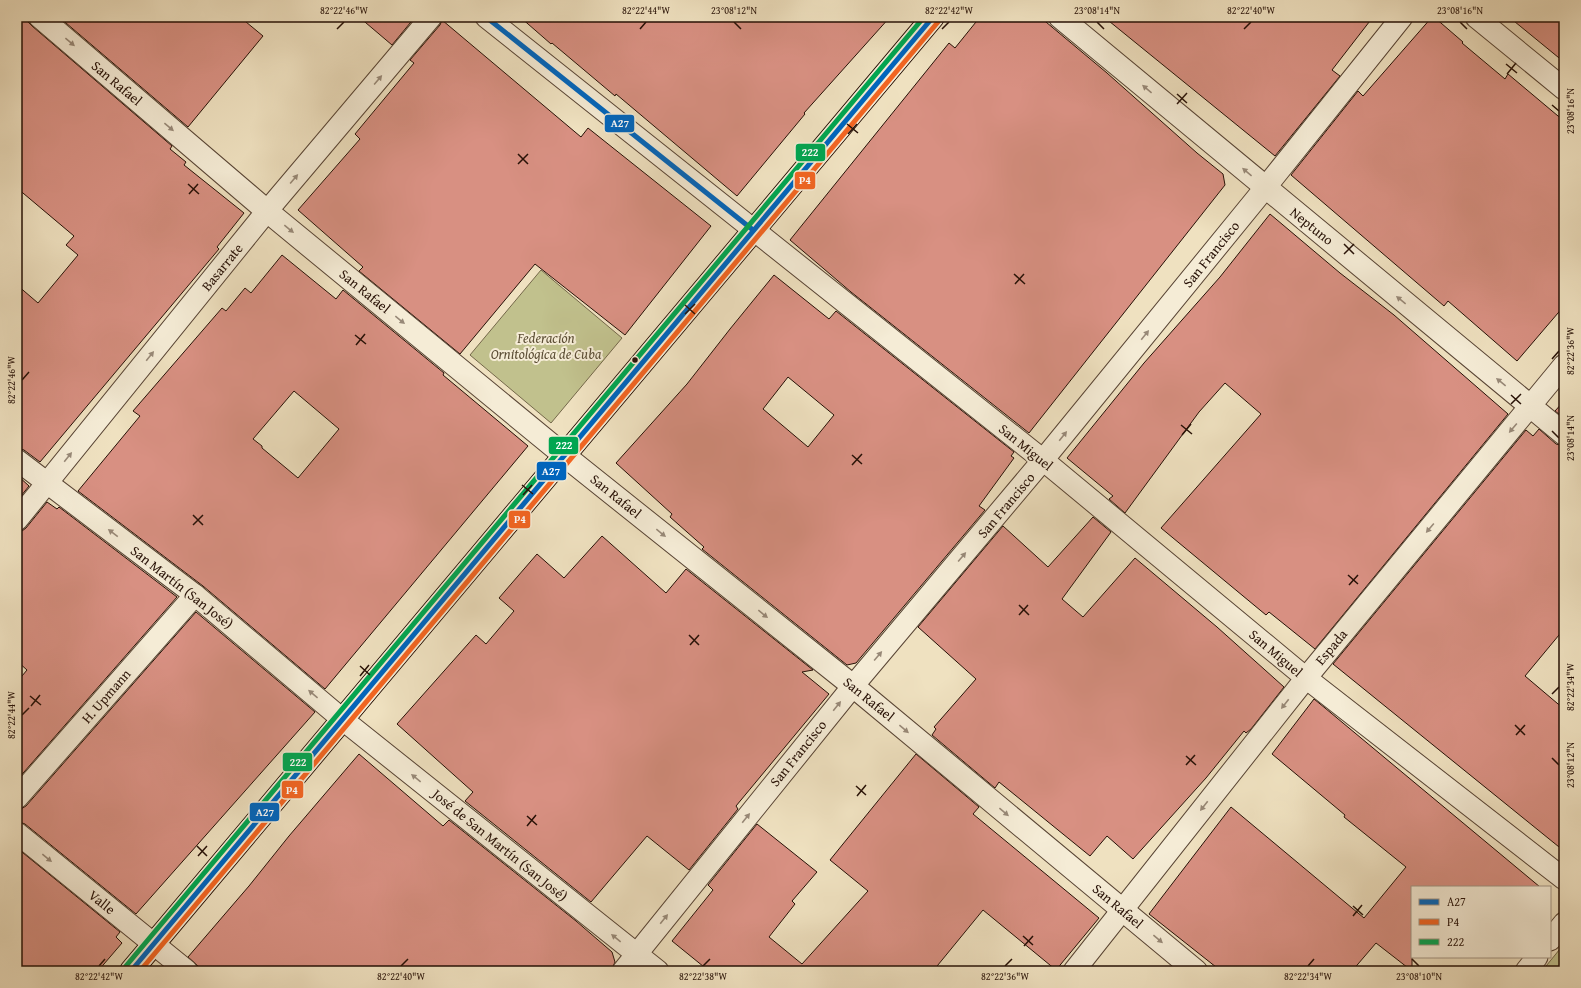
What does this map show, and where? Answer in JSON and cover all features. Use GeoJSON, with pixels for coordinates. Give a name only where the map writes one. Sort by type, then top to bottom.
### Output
{"type":"FeatureCollection","features":[{"type":"Feature","properties":{"kind":"main road"},"geometry":{"type":"LineString","coordinates":[[131,971],[933,17]]}},
{"type":"Feature","properties":{"kind":"street","name":"San Rafael"},"geometry":{"type":"LineString","coordinates":[[40,17],[267,211],[565,456],[853,686],[1196,971]]}},
{"type":"Feature","properties":{"kind":"street","name":"Basarrate"},"geometry":{"type":"LineString","coordinates":[[17,520],[267,211],[431,17]]}},
{"type":"Feature","properties":{"kind":"street","name":"San Miguel"},"geometry":{"type":"LineString","coordinates":[[486,17],[1043,460],[1306,678],[1564,879]]}},
{"type":"Feature","properties":{"kind":"street","name":"Neptuno"},"geometry":{"type":"LineString","coordinates":[[1060,17],[1564,434]]}},
{"type":"Feature","properties":{"kind":"street","name":"San Francisco"},"geometry":{"type":"LineString","coordinates":[[622,971],[853,686],[1043,460],[1265,188],[1402,17]]}},
{"type":"Feature","properties":{"kind":"street"},"geometry":{"type":"LineString","coordinates":[[1476,17],[1564,89]]}},
{"type":"Feature","properties":{"kind":"street","name":"Espada"},"geometry":{"type":"LineString","coordinates":[[1074,971],[1306,678],[1564,365]]}},
{"type":"Feature","properties":{"kind":"street","name":"San Martín (San José)"},"geometry":{"type":"LineString","coordinates":[[17,460],[195,595],[342,719]]}},
{"type":"Feature","properties":{"kind":"street","name":"H. Upmann"},"geometry":{"type":"LineString","coordinates":[[17,798],[195,595]]}},
{"type":"Feature","properties":{"kind":"street","name":"José de San Martín (San José)"},"geometry":{"type":"LineString","coordinates":[[342,719],[658,971]]}},
{"type":"Feature","properties":{"kind":"street","name":"Valle"},"geometry":{"type":"LineString","coordinates":[[17,833],[153,945],[187,971]]}},
{"type":"Feature","properties":{"kind":"street"},"geometry":{"type":"LineString","coordinates":[[1551,939],[1564,923]]}},
{"type":"Feature","properties":{"kind":"street"},"geometry":{"type":"LineString","coordinates":[[1526,971],[1536,958]]}},
{"type":"Feature","properties":{"kind":"green space","name":"Federación Ornitológica de Cuba"},"geometry":{"type":"Polygon","coordinates":[[[541,270],[622,338],[551,423],[470,355],[541,270]]]}},
{"type":"Feature","properties":{"kind":"green space"},"geometry":{"type":"Polygon","coordinates":[[[1564,944],[1564,971],[1542,971],[1564,944]]]}},
{"type":"Feature","properties":{"kind":"building"},"geometry":{"type":"Polygon","coordinates":[[[17,17],[28,17],[28,22],[32,26],[172,146],[170,149],[186,162],[184,165],[244,213],[217,247],[219,249],[40,462],[24,450],[17,448],[17,285],[38,303],[78,255],[66,245],[74,236],[17,188],[17,17]]]}},
{"type":"Feature","properties":{"kind":"building"},"geometry":{"type":"Polygon","coordinates":[[[59,17],[240,17],[263,36],[188,127],[59,17]]]}},
{"type":"Feature","properties":{"kind":"building"},"geometry":{"type":"Polygon","coordinates":[[[359,17],[415,17],[392,45],[359,17]]]}},
{"type":"Feature","properties":{"kind":"building"},"geometry":{"type":"Polygon","coordinates":[[[520,17],[890,17],[804,113],[805,114],[737,196],[616,94],[615,96],[520,17]]]}},
{"type":"Feature","properties":{"kind":"building"},"geometry":{"type":"Polygon","coordinates":[[[980,17],[1040,17],[1223,174],[1225,185],[1029,433],[851,292],[790,240],[949,43],[955,48],[980,17]]]}},
{"type":"Feature","properties":{"kind":"building"},"geometry":{"type":"Polygon","coordinates":[[[1104,17],[1373,17],[1332,70],[1340,76],[1275,156],[1104,17]]]}},
{"type":"Feature","properties":{"kind":"building"},"geometry":{"type":"Polygon","coordinates":[[[1432,17],[1434,17],[1505,79],[1508,74],[1564,121],[1564,306],[1517,361],[1448,301],[1444,306],[1291,175],[1358,91],[1363,96],[1432,17]]]}},
{"type":"Feature","properties":{"kind":"building"},"geometry":{"type":"Polygon","coordinates":[[[1509,17],[1564,17],[1564,62],[1509,17]]]}},
{"type":"Feature","properties":{"kind":"building"},"geometry":{"type":"Polygon","coordinates":[[[442,20],[581,137],[588,128],[711,226],[625,335],[535,264],[460,354],[359,271],[363,267],[298,210],[360,139],[355,134],[414,63],[410,60],[440,25],[442,20]]]}},
{"type":"Feature","properties":{"kind":"building"},"geometry":{"type":"Polygon","coordinates":[[[1270,214],[1340,273],[1394,315],[1508,414],[1315,649],[1269,612],[1266,615],[1161,528],[1261,414],[1225,383],[1199,412],[1125,513],[1109,499],[1113,496],[1067,458],[1144,363],[1220,277],[1270,214]]]}},
{"type":"Feature","properties":{"kind":"building"},"geometry":{"type":"Polygon","coordinates":[[[282,255],[336,299],[343,290],[444,373],[443,375],[528,446],[325,689],[203,586],[78,491],[140,416],[133,411],[222,308],[226,311],[245,288],[251,293],[282,255]],[[294,391],[253,439],[298,478],[339,429],[294,391]]]}},
{"type":"Feature","properties":{"kind":"building"},"geometry":{"type":"Polygon","coordinates":[[[774,275],[829,319],[836,311],[1014,452],[1011,456],[1014,458],[979,506],[985,510],[856,663],[847,665],[702,549],[704,547],[670,517],[672,514],[616,463],[687,384],[774,275]],[[788,377],[763,409],[808,447],[834,415],[788,377]]]}},
{"type":"Feature","properties":{"kind":"building"},"geometry":{"type":"Polygon","coordinates":[[[1564,401],[1564,418],[1555,411],[1564,401]]]}},
{"type":"Feature","properties":{"kind":"building"},"geometry":{"type":"Polygon","coordinates":[[[1539,429],[1556,444],[1564,446],[1564,629],[1525,676],[1564,709],[1564,851],[1333,664],[1526,430],[1533,436],[1539,429]]]}},
{"type":"Feature","properties":{"kind":"building"},"geometry":{"type":"Polygon","coordinates":[[[17,475],[29,486],[17,501],[17,475]]]}},
{"type":"Feature","properties":{"kind":"building"},"geometry":{"type":"Polygon","coordinates":[[[47,502],[57,509],[59,507],[177,597],[17,780],[17,682],[27,670],[17,661],[17,532],[26,528],[47,502]]]}},
{"type":"Feature","properties":{"kind":"building"},"geometry":{"type":"Polygon","coordinates":[[[1093,517],[1111,532],[1062,599],[1083,617],[1135,558],[1217,627],[1284,687],[1251,729],[1246,733],[1244,731],[1206,778],[1133,859],[1107,836],[1090,856],[999,782],[995,788],[932,735],[936,729],[934,727],[976,679],[918,627],[1003,526],[1048,567],[1093,517]]]}},
{"type":"Feature","properties":{"kind":"building"},"geometry":{"type":"Polygon","coordinates":[[[602,536],[666,593],[686,569],[813,670],[802,672],[829,694],[736,806],[738,809],[689,870],[647,836],[591,902],[465,801],[473,792],[397,724],[476,635],[486,644],[514,611],[499,598],[537,554],[564,578],[602,536]]]}},
{"type":"Feature","properties":{"kind":"building"},"geometry":{"type":"Polygon","coordinates":[[[196,612],[315,712],[136,914],[25,824],[17,821],[17,810],[26,806],[196,612]]]}},
{"type":"Feature","properties":{"kind":"building"},"geometry":{"type":"Polygon","coordinates":[[[1314,699],[1539,886],[1411,886],[1412,971],[1376,943],[1352,971],[1221,971],[1149,914],[1231,807],[1364,918],[1406,867],[1344,817],[1345,815],[1272,754],[1314,699]]]}},
{"type":"Feature","properties":{"kind":"building"},"geometry":{"type":"Polygon","coordinates":[[[359,754],[443,826],[449,820],[576,921],[612,952],[615,962],[611,971],[204,971],[198,966],[188,957],[359,754]]]}},
{"type":"Feature","properties":{"kind":"building"},"geometry":{"type":"Polygon","coordinates":[[[916,754],[979,807],[973,814],[1099,918],[1056,970],[983,910],[933,971],[709,971],[672,941],[713,890],[708,885],[757,824],[817,872],[792,901],[795,904],[769,937],[802,964],[868,891],[830,860],[916,754]]]}},
{"type":"Feature","properties":{"kind":"building"},"geometry":{"type":"Polygon","coordinates":[[[17,848],[120,932],[116,937],[122,943],[98,971],[17,971],[17,848]]]}},
{"type":"Feature","properties":{"kind":"transit line","name":"A27"},"geometry":{"type":"LineString","coordinates":[[486,17],[753,230]]}},
{"type":"Feature","properties":{"kind":"transit line","name":"222"},"geometry":{"type":"LineString","coordinates":[[126,966],[924,17]]}},
{"type":"Feature","properties":{"kind":"transit line","name":"A27"},"geometry":{"type":"LineString","coordinates":[[131,971],[933,17]]}},
{"type":"Feature","properties":{"kind":"transit line","name":"P4"},"geometry":{"type":"LineString","coordinates":[[140,971],[938,22]]}}]}
